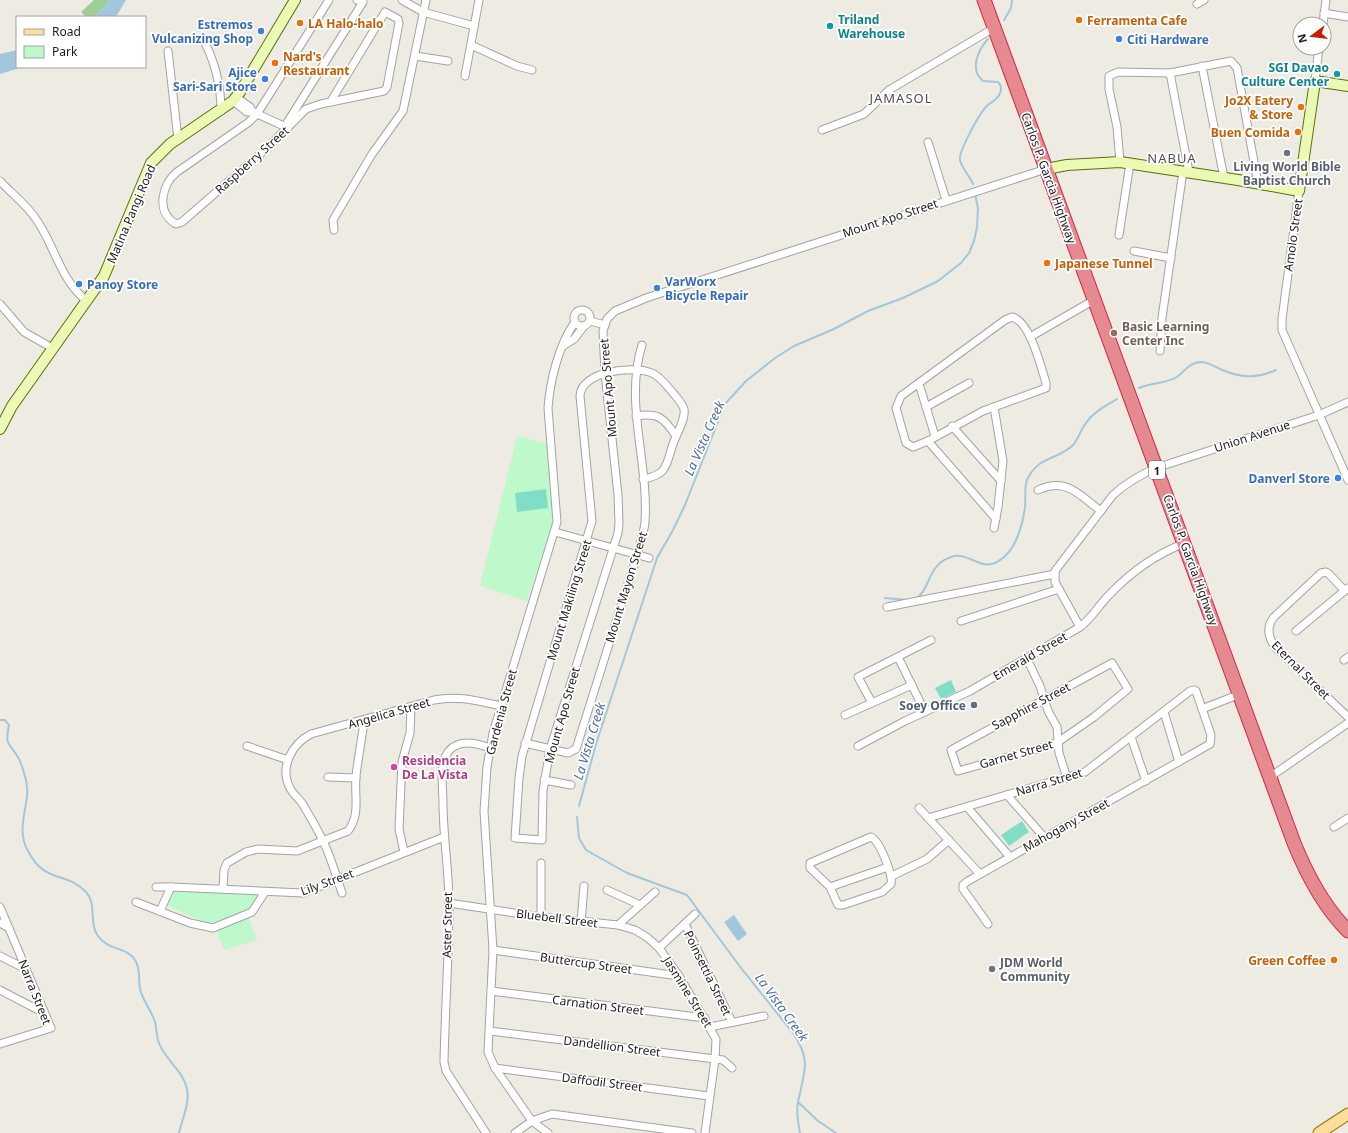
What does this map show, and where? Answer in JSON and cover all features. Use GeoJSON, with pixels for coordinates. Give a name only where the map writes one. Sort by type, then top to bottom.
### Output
{"type":"FeatureCollection","features":[{"type":"Feature","properties":{"kind":"highway","name":"Carlos P. Garcia Highway"},"geometry":{"type":"LineString","coordinates":[[984,0],[1156,468],[1185,542],[1294,843],[1310,878],[1332,913],[1348,931]]}},
{"type":"Feature","properties":{"kind":"main road"},"geometry":{"type":"LineString","coordinates":[[1319,1133],[1348,1114]]}},
{"type":"Feature","properties":{"kind":"street","name":"Matina Pangi Road"},"geometry":{"type":"LineString","coordinates":[[0,429],[12,406],[54,349],[110,265],[148,168],[159,154],[178,139],[221,111],[235,99],[295,0]]}},
{"type":"Feature","properties":{"kind":"street"},"geometry":{"type":"LineString","coordinates":[[255,113],[329,0]]}},
{"type":"Feature","properties":{"kind":"street"},"geometry":{"type":"LineString","coordinates":[[402,0],[423,12],[474,26]]}},
{"type":"Feature","properties":{"kind":"street"},"geometry":{"type":"LineString","coordinates":[[334,230],[333,220],[372,154],[403,111],[426,0]]}},
{"type":"Feature","properties":{"kind":"street"},"geometry":{"type":"LineString","coordinates":[[465,76],[479,0]]}},
{"type":"Feature","properties":{"kind":"street"},"geometry":{"type":"LineString","coordinates":[[1197,4],[1204,0]]}},
{"type":"Feature","properties":{"kind":"street"},"geometry":{"type":"LineString","coordinates":[[1324,16],[1326,0]]}},
{"type":"Feature","properties":{"kind":"street"},"geometry":{"type":"LineString","coordinates":[[235,99],[250,107],[255,113],[287,127],[299,103],[360,1]]}},
{"type":"Feature","properties":{"kind":"street"},"geometry":{"type":"LineString","coordinates":[[299,103],[306,109],[384,91],[387,88],[398,20],[385,12],[331,102]]}},
{"type":"Feature","properties":{"kind":"street"},"geometry":{"type":"LineString","coordinates":[[1324,13],[1348,17]]}},
{"type":"Feature","properties":{"kind":"street"},"geometry":{"type":"LineString","coordinates":[[822,130],[864,114],[889,90],[994,28]]}},
{"type":"Feature","properties":{"kind":"street"},"geometry":{"type":"LineString","coordinates":[[205,43],[215,62],[219,81],[221,111]]}},
{"type":"Feature","properties":{"kind":"street"},"geometry":{"type":"LineString","coordinates":[[471,45],[517,66],[532,70]]}},
{"type":"Feature","properties":{"kind":"street"},"geometry":{"type":"LineString","coordinates":[[168,51],[178,139]]}},
{"type":"Feature","properties":{"kind":"street"},"geometry":{"type":"LineString","coordinates":[[415,56],[448,61]]}},
{"type":"Feature","properties":{"kind":"street","name":"Amolo Street"},"geometry":{"type":"LineString","coordinates":[[1318,56],[1282,324],[1284,335],[1348,480]]}},
{"type":"Feature","properties":{"kind":"street"},"geometry":{"type":"LineString","coordinates":[[1118,235],[1125,162],[1109,89],[1109,76],[1118,72],[1170,73],[1228,61],[1234,62],[1237,68],[1258,184]]}},
{"type":"Feature","properties":{"kind":"street"},"geometry":{"type":"LineString","coordinates":[[1202,66],[1224,178]]}},
{"type":"Feature","properties":{"kind":"street"},"geometry":{"type":"LineString","coordinates":[[1160,351],[1162,318],[1186,172],[1170,73]]}},
{"type":"Feature","properties":{"kind":"street"},"geometry":{"type":"LineString","coordinates":[[1315,81],[1348,86]]}},
{"type":"Feature","properties":{"kind":"street","name":"Raspberry Street"},"geometry":{"type":"LineString","coordinates":[[255,113],[249,122],[177,172],[169,181],[164,190],[163,200],[169,218],[176,224],[182,222],[306,109]]}},
{"type":"Feature","properties":{"kind":"street"},"geometry":{"type":"LineString","coordinates":[[928,142],[946,200]]}},
{"type":"Feature","properties":{"kind":"street"},"geometry":{"type":"LineString","coordinates":[[1046,169],[1067,164],[1125,162],[1299,192]]}},
{"type":"Feature","properties":{"kind":"street","name":"Mount Apo Street"},"geometry":{"type":"LineString","coordinates":[[542,840],[544,780],[550,749],[618,533],[619,512],[602,342],[605,325],[612,313],[626,305],[946,200],[1046,169]]}},
{"type":"Feature","properties":{"kind":"street"},"geometry":{"type":"LineString","coordinates":[[0,181],[33,214],[43,229],[66,279],[87,301]]}},
{"type":"Feature","properties":{"kind":"street"},"geometry":{"type":"LineString","coordinates":[[1134,251],[1171,258]]}},
{"type":"Feature","properties":{"kind":"street"},"geometry":{"type":"LineString","coordinates":[[1030,337],[1094,300]]}},
{"type":"Feature","properties":{"kind":"street"},"geometry":{"type":"LineString","coordinates":[[0,304],[24,332],[54,349]]}},
{"type":"Feature","properties":{"kind":"street"},"geometry":{"type":"LineString","coordinates":[[584,326],[580,326],[575,322],[575,314],[582,310],[589,313],[590,320]]}},
{"type":"Feature","properties":{"kind":"street"},"geometry":{"type":"LineString","coordinates":[[1015,318],[1030,337],[1046,383],[1046,388],[994,407],[952,426],[928,441],[913,447],[906,443],[896,408],[901,396],[1005,320],[1015,318]]}},
{"type":"Feature","properties":{"kind":"street"},"geometry":{"type":"LineString","coordinates":[[590,320],[605,325]]}},
{"type":"Feature","properties":{"kind":"street"},"geometry":{"type":"LineString","coordinates":[[563,346],[574,339],[590,320]]}},
{"type":"Feature","properties":{"kind":"street","name":"Gardenia Street"},"geometry":{"type":"LineString","coordinates":[[548,1133],[532,1121],[495,1068],[488,1052],[493,950],[484,811],[490,748],[501,706],[555,532],[557,506],[548,408],[552,380],[568,332],[575,322]]}},
{"type":"Feature","properties":{"kind":"street","name":"Mount Mayon Street"},"geometry":{"type":"LineString","coordinates":[[550,749],[568,753],[572,752],[577,746],[637,555],[645,522],[643,479],[634,392],[636,370],[642,345]]}},
{"type":"Feature","properties":{"kind":"street"},"geometry":{"type":"LineString","coordinates":[[604,373],[644,370],[656,374],[680,402],[684,414],[662,472],[653,477],[643,479]]}},
{"type":"Feature","properties":{"kind":"street","name":"Mount Makiling Street"},"geometry":{"type":"LineString","coordinates":[[542,840],[516,838],[519,778],[525,743],[592,521],[580,393],[587,382],[604,373]]}},
{"type":"Feature","properties":{"kind":"street"},"geometry":{"type":"LineString","coordinates":[[926,407],[969,383]]}},
{"type":"Feature","properties":{"kind":"street"},"geometry":{"type":"LineString","coordinates":[[919,384],[935,436]]}},
{"type":"Feature","properties":{"kind":"street","name":"Union Avenue"},"geometry":{"type":"LineString","coordinates":[[1055,574],[1058,566],[1101,511],[1122,487],[1136,477],[1156,468],[1319,415],[1348,402]]}},
{"type":"Feature","properties":{"kind":"street"},"geometry":{"type":"LineString","coordinates":[[994,407],[1002,451],[1001,481],[994,528]]}},
{"type":"Feature","properties":{"kind":"street"},"geometry":{"type":"LineString","coordinates":[[636,416],[646,414],[658,416],[666,423],[676,436]]}},
{"type":"Feature","properties":{"kind":"street"},"geometry":{"type":"LineString","coordinates":[[952,426],[1001,481]]}},
{"type":"Feature","properties":{"kind":"street"},"geometry":{"type":"LineString","coordinates":[[928,441],[996,518]]}},
{"type":"Feature","properties":{"kind":"street"},"geometry":{"type":"LineString","coordinates":[[1038,490],[1053,485],[1066,486],[1101,511]]}},
{"type":"Feature","properties":{"kind":"street"},"geometry":{"type":"LineString","coordinates":[[555,532],[649,558]]}},
{"type":"Feature","properties":{"kind":"street","name":"Emerald Street"},"geometry":{"type":"LineString","coordinates":[[858,746],[970,691],[1080,627],[1090,618],[1108,596],[1136,571],[1158,556],[1185,542]]}},
{"type":"Feature","properties":{"kind":"street","name":"Eternal Street"},"geometry":{"type":"LineString","coordinates":[[1296,631],[1346,589],[1326,572],[1321,573],[1274,617],[1269,626],[1268,632],[1275,647],[1348,717]]}},
{"type":"Feature","properties":{"kind":"street"},"geometry":{"type":"LineString","coordinates":[[887,607],[1055,574],[1055,582],[1080,627]]}},
{"type":"Feature","properties":{"kind":"street"},"geometry":{"type":"LineString","coordinates":[[962,621],[1059,589]]}},
{"type":"Feature","properties":{"kind":"street"},"geometry":{"type":"LineString","coordinates":[[872,702],[858,677],[930,640]]}},
{"type":"Feature","properties":{"kind":"street"},"geometry":{"type":"LineString","coordinates":[[898,657],[925,712]]}},
{"type":"Feature","properties":{"kind":"street"},"geometry":{"type":"LineString","coordinates":[[1026,659],[1040,686],[1044,699],[1059,732],[1059,753],[1067,778]]}},
{"type":"Feature","properties":{"kind":"street","name":"Sapphire Street"},"geometry":{"type":"LineString","coordinates":[[958,771],[952,750],[1112,663]]}},
{"type":"Feature","properties":{"kind":"street","name":"Garnet Street"},"geometry":{"type":"LineString","coordinates":[[958,771],[1058,742],[1094,717],[1128,689],[1112,663]]}},
{"type":"Feature","properties":{"kind":"street"},"geometry":{"type":"LineString","coordinates":[[845,715],[912,685]]}},
{"type":"Feature","properties":{"kind":"street","name":"Narra Street"},"geometry":{"type":"LineString","coordinates":[[928,818],[1080,775],[1090,769],[1190,691],[1194,690],[1202,709]]}},
{"type":"Feature","properties":{"kind":"street"},"geometry":{"type":"LineString","coordinates":[[1202,709],[1240,694]]}},
{"type":"Feature","properties":{"kind":"street","name":"Angelica Street"},"geometry":{"type":"LineString","coordinates":[[288,760],[294,748],[301,740],[311,734],[448,697],[463,697],[501,706]]}},
{"type":"Feature","properties":{"kind":"street"},"geometry":{"type":"LineString","coordinates":[[404,852],[399,829],[402,762],[410,733],[411,707]]}},
{"type":"Feature","properties":{"kind":"street","name":"Mahogany Street"},"geometry":{"type":"LineString","coordinates":[[988,924],[963,887],[968,881],[1044,837],[1207,747],[1211,742],[1211,737],[1202,709]]}},
{"type":"Feature","properties":{"kind":"street"},"geometry":{"type":"LineString","coordinates":[[1164,712],[1179,762]]}},
{"type":"Feature","properties":{"kind":"street"},"geometry":{"type":"LineString","coordinates":[[224,889],[224,870],[227,863],[242,854],[258,850],[292,852],[348,831],[354,824],[357,814],[356,778],[364,720]]}},
{"type":"Feature","properties":{"kind":"street"},"geometry":{"type":"LineString","coordinates":[[1270,777],[1348,723]]}},
{"type":"Feature","properties":{"kind":"street"},"geometry":{"type":"LineString","coordinates":[[1131,737],[1146,781]]}},
{"type":"Feature","properties":{"kind":"street","name":"Aster Street"},"geometry":{"type":"LineString","coordinates":[[486,1133],[446,1071],[444,1062],[449,903],[444,837],[444,764],[448,752],[456,745],[467,742],[490,748]]}},
{"type":"Feature","properties":{"kind":"street"},"geometry":{"type":"LineString","coordinates":[[525,743],[550,749]]}},
{"type":"Feature","properties":{"kind":"street"},"geometry":{"type":"LineString","coordinates":[[247,746],[288,760],[286,771],[290,788],[302,803],[323,841],[342,893]]}},
{"type":"Feature","properties":{"kind":"street"},"geometry":{"type":"LineString","coordinates":[[328,777],[356,778]]}},
{"type":"Feature","properties":{"kind":"street"},"geometry":{"type":"LineString","coordinates":[[544,780],[571,785]]}},
{"type":"Feature","properties":{"kind":"street"},"geometry":{"type":"LineString","coordinates":[[1007,795],[1044,837]]}},
{"type":"Feature","properties":{"kind":"street"},"geometry":{"type":"LineString","coordinates":[[967,807],[1010,857]]}},
{"type":"Feature","properties":{"kind":"street"},"geometry":{"type":"LineString","coordinates":[[919,808],[980,874]]}},
{"type":"Feature","properties":{"kind":"street"},"geometry":{"type":"LineString","coordinates":[[1334,827],[1348,818]]}},
{"type":"Feature","properties":{"kind":"street","name":"Lily Street"},"geometry":{"type":"LineString","coordinates":[[156,888],[171,887],[224,889],[302,894],[444,837]]}},
{"type":"Feature","properties":{"kind":"street"},"geometry":{"type":"LineString","coordinates":[[868,837],[876,841],[892,876],[891,884],[887,890],[843,905],[837,904],[830,887],[812,870],[810,862],[868,837]]}},
{"type":"Feature","properties":{"kind":"street"},"geometry":{"type":"LineString","coordinates":[[892,876],[927,859],[948,840]]}},
{"type":"Feature","properties":{"kind":"street"},"geometry":{"type":"LineString","coordinates":[[541,863],[541,917]]}},
{"type":"Feature","properties":{"kind":"street"},"geometry":{"type":"LineString","coordinates":[[830,887],[888,867]]}},
{"type":"Feature","properties":{"kind":"street"},"geometry":{"type":"LineString","coordinates":[[581,922],[584,886]]}},
{"type":"Feature","properties":{"kind":"street"},"geometry":{"type":"LineString","coordinates":[[160,911],[171,887]]}},
{"type":"Feature","properties":{"kind":"street"},"geometry":{"type":"LineString","coordinates":[[607,890],[640,905]]}},
{"type":"Feature","properties":{"kind":"street"},"geometry":{"type":"LineString","coordinates":[[136,902],[190,923],[213,928],[252,912],[265,892]]}},
{"type":"Feature","properties":{"kind":"street"},"geometry":{"type":"LineString","coordinates":[[618,925],[655,892]]}},
{"type":"Feature","properties":{"kind":"street","name":"Bluebell Street"},"geometry":{"type":"LineString","coordinates":[[449,903],[491,908],[541,917],[618,925],[635,930],[659,948]]}},
{"type":"Feature","properties":{"kind":"street","name":"Narra Street"},"geometry":{"type":"LineString","coordinates":[[0,907],[51,1028],[0,1044]]}},
{"type":"Feature","properties":{"kind":"street"},"geometry":{"type":"LineString","coordinates":[[659,948],[696,914]]}},
{"type":"Feature","properties":{"kind":"street"},"geometry":{"type":"LineString","coordinates":[[0,923],[9,928]]}},
{"type":"Feature","properties":{"kind":"street","name":"Poinsettia Street"},"geometry":{"type":"LineString","coordinates":[[685,924],[732,1022]]}},
{"type":"Feature","properties":{"kind":"street","name":"Jasmine Street"},"geometry":{"type":"LineString","coordinates":[[659,948],[679,976],[716,1039],[715,1059],[705,1133]]}},
{"type":"Feature","properties":{"kind":"street","name":"Buttercup Street"},"geometry":{"type":"LineString","coordinates":[[493,950],[679,976]]}},
{"type":"Feature","properties":{"kind":"street"},"geometry":{"type":"LineString","coordinates":[[0,956],[26,969]]}},
{"type":"Feature","properties":{"kind":"street"},"geometry":{"type":"LineString","coordinates":[[0,990],[44,1013]]}},
{"type":"Feature","properties":{"kind":"street","name":"Carnation Street"},"geometry":{"type":"LineString","coordinates":[[491,991],[705,1018]]}},
{"type":"Feature","properties":{"kind":"street"},"geometry":{"type":"LineString","coordinates":[[710,1027],[764,1016]]}},
{"type":"Feature","properties":{"kind":"street","name":"Dandellion Street"},"geometry":{"type":"LineString","coordinates":[[490,1031],[715,1059],[725,1061],[732,1068]]}},
{"type":"Feature","properties":{"kind":"street","name":"Daffodil Street"},"geometry":{"type":"LineString","coordinates":[[495,1068],[709,1096]]}},
{"type":"Feature","properties":{"kind":"street"},"geometry":{"type":"LineString","coordinates":[[515,1133],[532,1121],[552,1114],[692,1133]]}},
{"type":"Feature","properties":{"kind":"green space"},"geometry":{"type":"Polygon","coordinates":[[[94,0],[110,0],[96,16],[85,16],[81,12],[94,0]]]}},
{"type":"Feature","properties":{"kind":"green space"},"geometry":{"type":"Polygon","coordinates":[[[517,436],[548,444],[553,514],[552,527],[527,601],[480,586],[517,436]]]}},
{"type":"Feature","properties":{"kind":"green space"},"geometry":{"type":"Polygon","coordinates":[[[546,489],[548,508],[517,512],[515,493],[546,489]]]}},
{"type":"Feature","properties":{"kind":"green space"},"geometry":{"type":"Polygon","coordinates":[[[951,680],[956,692],[941,699],[935,688],[951,680]]]}},
{"type":"Feature","properties":{"kind":"green space"},"geometry":{"type":"Polygon","coordinates":[[[1022,821],[1029,832],[1009,846],[1001,835],[1022,821]]]}},
{"type":"Feature","properties":{"kind":"green space"},"geometry":{"type":"Polygon","coordinates":[[[175,890],[256,895],[258,899],[253,909],[218,922],[206,923],[166,905],[175,890]]]}},
{"type":"Feature","properties":{"kind":"green space"},"geometry":{"type":"Polygon","coordinates":[[[248,917],[257,940],[224,950],[216,929],[248,917]]]}},
{"type":"Feature","properties":{"kind":"water"},"geometry":{"type":"Polygon","coordinates":[[[110,0],[126,0],[117,16],[96,16],[110,0]]]}},
{"type":"Feature","properties":{"kind":"water"},"geometry":{"type":"Polygon","coordinates":[[[16,50],[16,68],[20,68],[0,74],[0,54],[16,50]]]}},
{"type":"Feature","properties":{"kind":"water"},"geometry":{"type":"Polygon","coordinates":[[[734,915],[747,934],[738,941],[724,922],[734,915]]]}},
{"type":"Feature","properties":{"kind":"waterway","name":"La Vista Creek"},"geometry":{"type":"LineString","coordinates":[[1004,20],[1011,8],[1012,0]]}},
{"type":"Feature","properties":{"kind":"waterway","name":"La Vista Creek"},"geometry":{"type":"LineString","coordinates":[[973,184],[960,160],[962,149],[978,118],[985,108],[997,98],[1001,90],[998,82],[983,81],[976,71],[976,60],[978,54],[988,39]]}},
{"type":"Feature","properties":{"kind":"waterway","name":"La Vista Creek"},"geometry":{"type":"LineString","coordinates":[[579,806],[596,744],[657,558],[685,505],[725,404],[746,381],[775,358],[794,346],[834,329],[868,311],[903,298],[938,281],[961,263],[969,253],[974,241],[977,227],[978,208],[975,194]]}},
{"type":"Feature","properties":{"kind":"waterway"},"geometry":{"type":"LineString","coordinates":[[1139,388],[1173,379],[1190,366],[1200,362],[1208,363],[1227,372],[1241,376],[1262,375],[1276,370]]}},
{"type":"Feature","properties":{"kind":"waterway"},"geometry":{"type":"LineString","coordinates":[[917,598],[925,588],[933,571],[943,561],[951,557],[965,557],[983,564],[996,562],[1004,557],[1016,541],[1021,527],[1025,507],[1026,483],[1031,472],[1042,463],[1066,451],[1072,446],[1089,419],[1117,399]]}},
{"type":"Feature","properties":{"kind":"waterway"},"geometry":{"type":"LineString","coordinates":[[885,598],[907,600]]}},
{"type":"Feature","properties":{"kind":"waterway"},"geometry":{"type":"LineString","coordinates":[[0,720],[5,720],[9,725],[7,740],[18,757],[26,780],[27,798],[23,833],[24,842],[28,851],[41,868],[48,873],[70,881],[85,891],[91,902],[95,931],[98,936],[107,944],[128,953],[137,963],[140,989],[155,1022],[157,1038],[165,1055],[182,1076],[187,1089],[187,1106],[179,1133]]}},
{"type":"Feature","properties":{"kind":"waterway","name":"La Vista Creek"},"geometry":{"type":"LineString","coordinates":[[577,817],[579,838],[586,850],[627,873],[687,895],[741,968],[793,1033],[803,1051],[805,1059],[804,1074],[797,1110],[800,1133]]}},
{"type":"Feature","properties":{"kind":"waterway"},"geometry":{"type":"LineString","coordinates":[[798,1102],[818,1121],[836,1133]]}},
{"type":"Feature","properties":{"kind":"place","name":"Ferramenta Cafe"},"geometry":{"type":"Point","coordinates":[1079,20]}},
{"type":"Feature","properties":{"kind":"place","name":"LA Halo-halo"},"geometry":{"type":"Point","coordinates":[300,23]}},
{"type":"Feature","properties":{"kind":"place","name":"Triland Warehouse"},"geometry":{"type":"Point","coordinates":[830,26]}},
{"type":"Feature","properties":{"kind":"place","name":"Estremos Vulcanizing Shop"},"geometry":{"type":"Point","coordinates":[261,31]}},
{"type":"Feature","properties":{"kind":"place","name":"Citi Hardware"},"geometry":{"type":"Point","coordinates":[1119,39]}},
{"type":"Feature","properties":{"kind":"place","name":"Nard's Restaurant"},"geometry":{"type":"Point","coordinates":[275,63]}},
{"type":"Feature","properties":{"kind":"place","name":"SGI Davao Culture Center"},"geometry":{"type":"Point","coordinates":[1337,74]}},
{"type":"Feature","properties":{"kind":"place","name":"Ajice Sari-Sari Store"},"geometry":{"type":"Point","coordinates":[265,79]}},
{"type":"Feature","properties":{"kind":"place","name":"Jo2X Eatery & Store"},"geometry":{"type":"Point","coordinates":[1301,107]}},
{"type":"Feature","properties":{"kind":"place","name":"Buen Comida"},"geometry":{"type":"Point","coordinates":[1298,132]}},
{"type":"Feature","properties":{"kind":"place","name":"Living World Bible Baptist Church"},"geometry":{"type":"Point","coordinates":[1287,153]}},
{"type":"Feature","properties":{"kind":"place","name":"Japanese Tunnel"},"geometry":{"type":"Point","coordinates":[1047,263]}},
{"type":"Feature","properties":{"kind":"place","name":"Panoy Store"},"geometry":{"type":"Point","coordinates":[79,284]}},
{"type":"Feature","properties":{"kind":"place","name":"VarWorx Bicycle Repair"},"geometry":{"type":"Point","coordinates":[657,288]}},
{"type":"Feature","properties":{"kind":"place","name":"Basic Learning Center Inc"},"geometry":{"type":"Point","coordinates":[1114,333]}},
{"type":"Feature","properties":{"kind":"place","name":"Danverl Store"},"geometry":{"type":"Point","coordinates":[1338,478]}},
{"type":"Feature","properties":{"kind":"place","name":"Soey Office"},"geometry":{"type":"Point","coordinates":[974,705]}},
{"type":"Feature","properties":{"kind":"place","name":"Residencia De La Vista"},"geometry":{"type":"Point","coordinates":[394,767]}},
{"type":"Feature","properties":{"kind":"place","name":"Green Coffee"},"geometry":{"type":"Point","coordinates":[1334,960]}},
{"type":"Feature","properties":{"kind":"place","name":"JDM World Community"},"geometry":{"type":"Point","coordinates":[992,969]}},
{"type":"Feature","properties":{"kind":"district","name":"JAMASOL"},"geometry":{"type":"Point","coordinates":[901,98]}},
{"type":"Feature","properties":{"kind":"district","name":"NABUA"},"geometry":{"type":"Point","coordinates":[1172,158]}}]}
